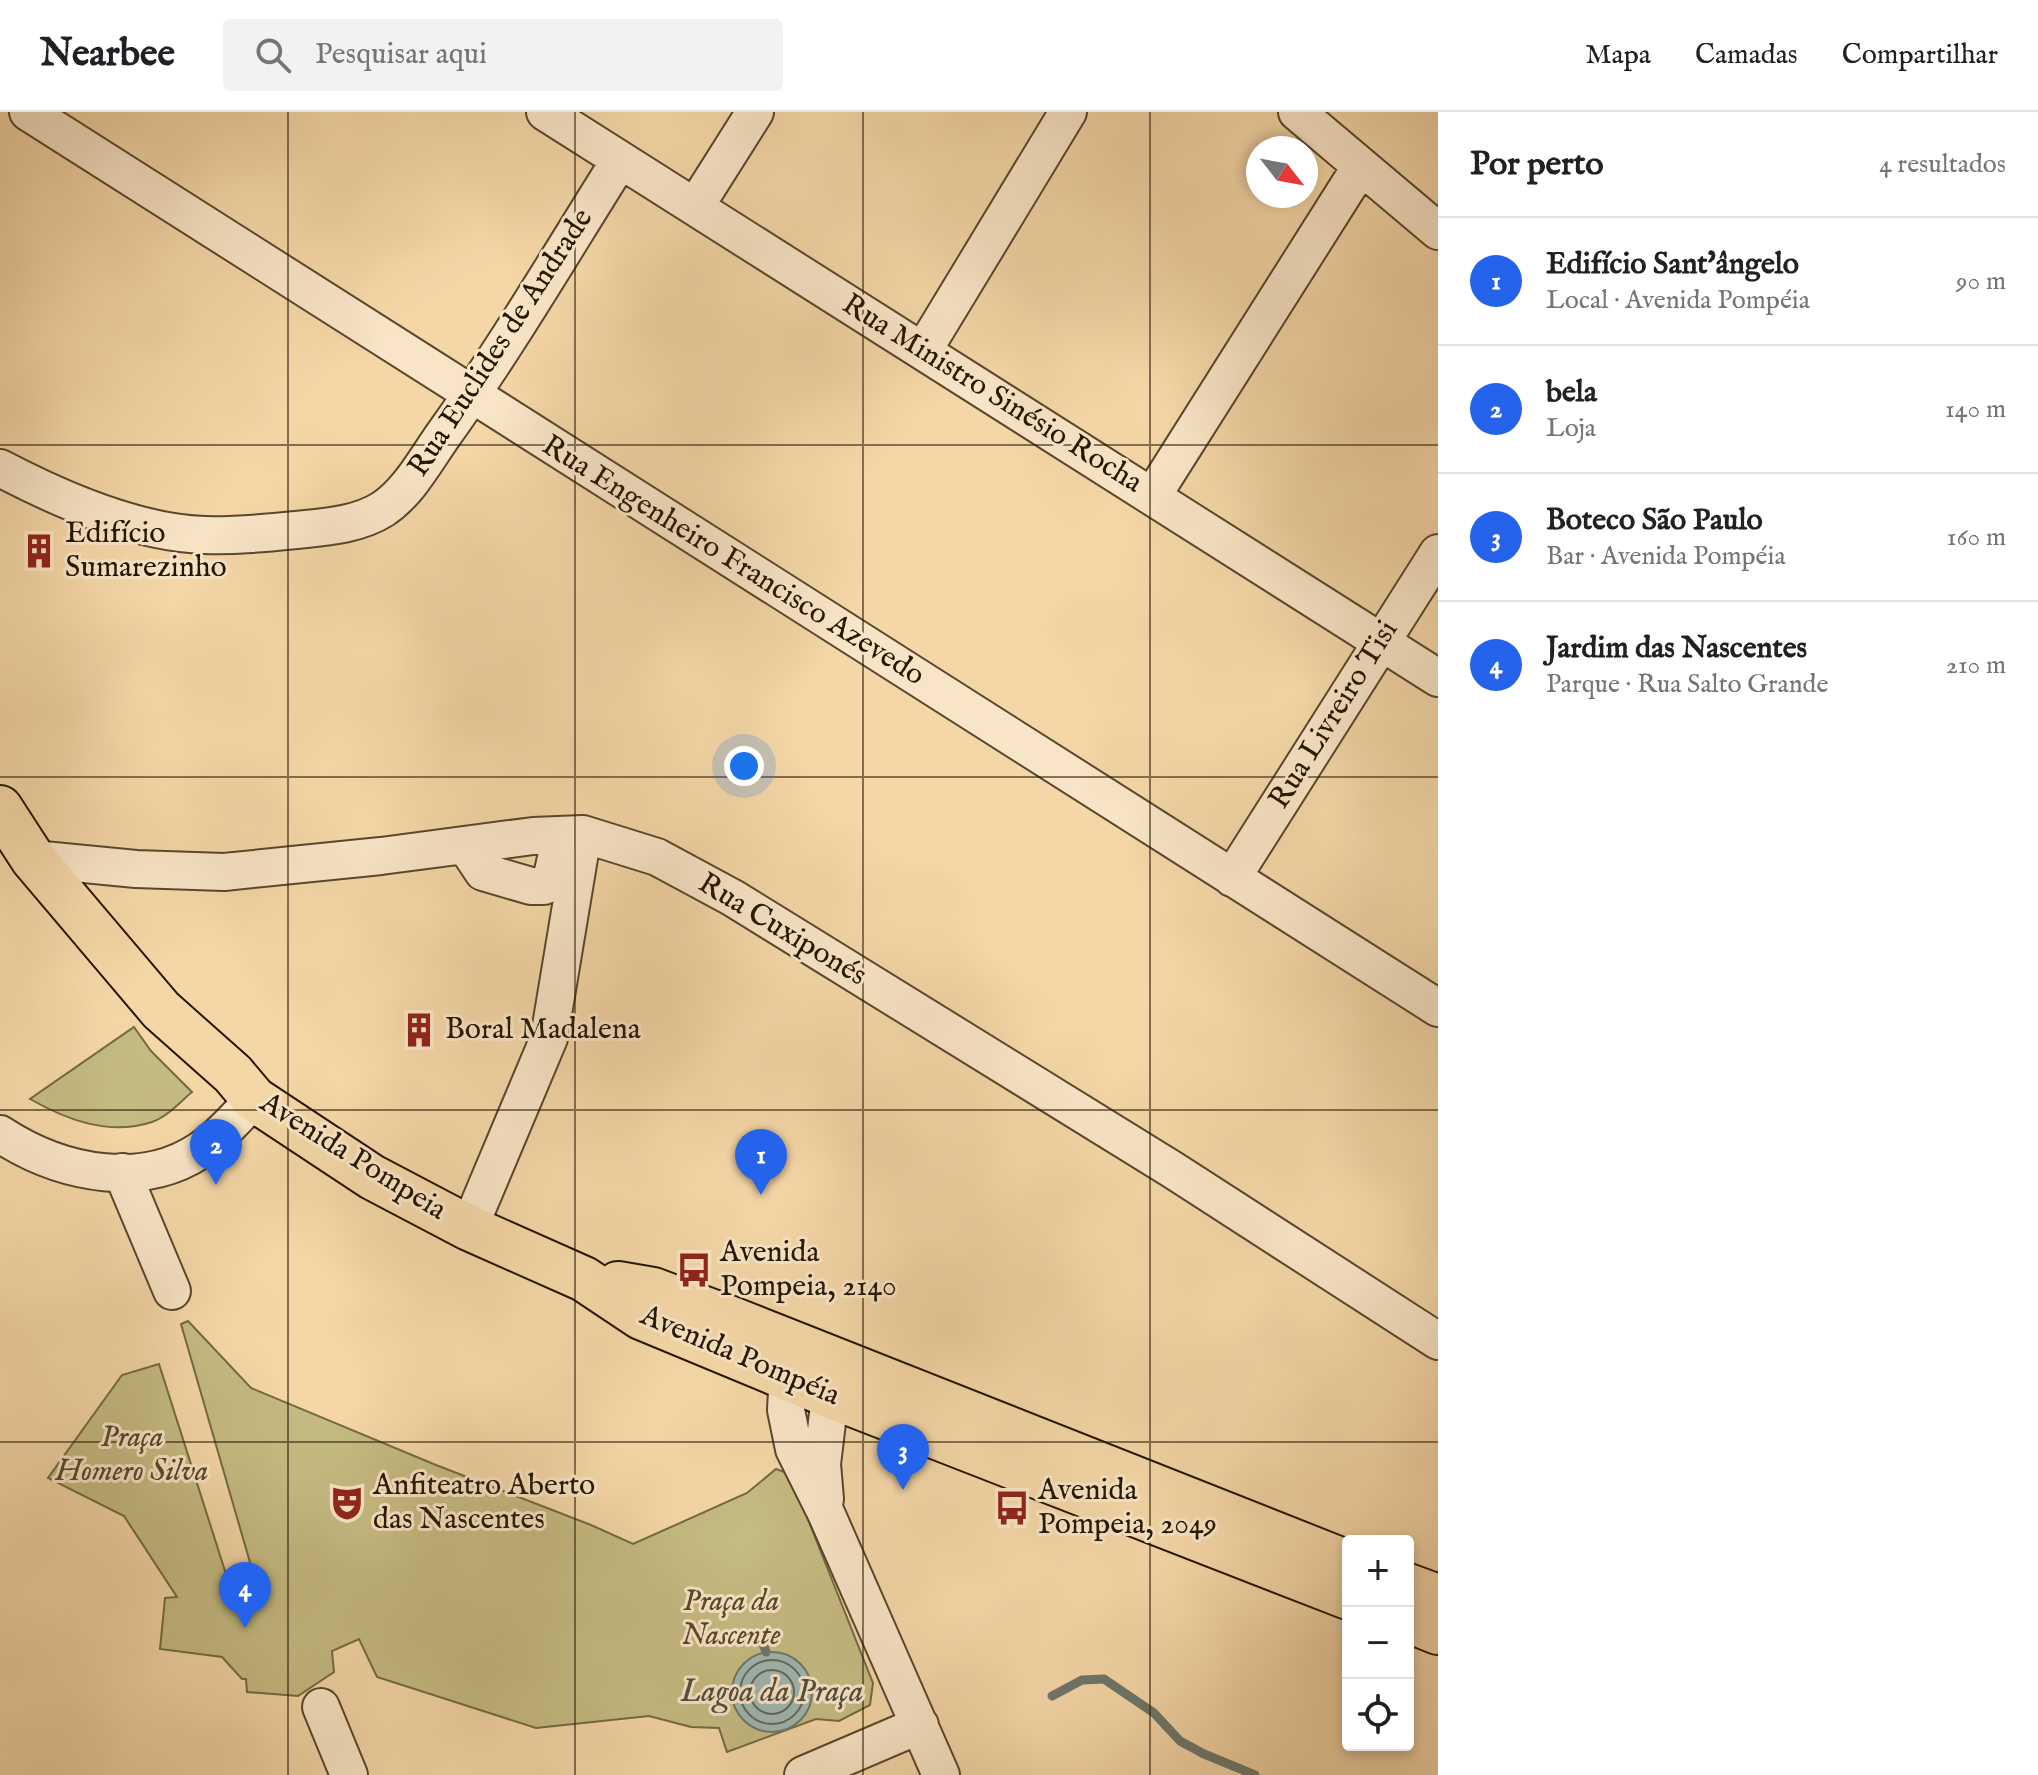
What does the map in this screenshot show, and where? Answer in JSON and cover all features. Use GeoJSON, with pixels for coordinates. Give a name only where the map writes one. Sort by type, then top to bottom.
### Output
{"type":"FeatureCollection","features":[{"type":"Feature","properties":{"kind":"main road","name":"Avenida Pompeia"},"geometry":{"type":"LineString","coordinates":[[0,808],[33,859],[161,1010],[233,1074],[254,1099],[372,1177],[469,1228],[584,1279]]}},
{"type":"Feature","properties":{"kind":"main road","name":"Avenida Pompéia"},"geometry":{"type":"LineString","coordinates":[[584,1279],[641,1317],[788,1359],[1342,1594]]}},
{"type":"Feature","properties":{"kind":"main road","name":"Avenida Pompéia"},"geometry":{"type":"LineString","coordinates":[[832,1377],[1342,1561]]}},
{"type":"Feature","properties":{"kind":"main road"},"geometry":{"type":"LineString","coordinates":[[1414,1588],[1438,1597]]}},
{"type":"Feature","properties":{"kind":"main road"},"geometry":{"type":"LineString","coordinates":[[1414,1622],[1438,1632]]}},
{"type":"Feature","properties":{"kind":"street","name":"Rua Engenheiro Francisco Azevedo"},"geometry":{"type":"LineString","coordinates":[[28,112],[1438,1008]]}},
{"type":"Feature","properties":{"kind":"street","name":"Rua Ministro Sinésio Rocha"},"geometry":{"type":"LineString","coordinates":[[545,112],[1438,678]]}},
{"type":"Feature","properties":{"kind":"street"},"geometry":{"type":"LineString","coordinates":[[695,207],[755,112]]}},
{"type":"Feature","properties":{"kind":"street"},"geometry":{"type":"LineString","coordinates":[[923,351],[1068,112]]}},
{"type":"Feature","properties":{"kind":"street"},"geometry":{"type":"LineString","coordinates":[[1297,112],[1438,231]]}},
{"type":"Feature","properties":{"kind":"street","name":"Rua Euclides de Andrade"},"geometry":{"type":"LineString","coordinates":[[0,468],[45,492],[85,508],[150,526],[202,535],[326,527],[362,520],[384,508],[403,491],[472,395],[620,160]]}},
{"type":"Feature","properties":{"kind":"street"},"geometry":{"type":"LineString","coordinates":[[1153,495],[1361,166]]}},
{"type":"Feature","properties":{"kind":"street","name":"Rua Livreiro Tisi"},"geometry":{"type":"LineString","coordinates":[[1232,878],[1438,553]]}},
{"type":"Feature","properties":{"kind":"street"},"geometry":{"type":"LineString","coordinates":[[465,845],[483,872],[531,886],[544,886],[572,834]]}},
{"type":"Feature","properties":{"kind":"street"},"geometry":{"type":"LineString","coordinates":[[469,1228],[549,1038],[572,834]]}},
{"type":"Feature","properties":{"kind":"street","name":"Rua Cuxiponés"},"geometry":{"type":"LineString","coordinates":[[33,859],[136,869],[224,872],[572,834],[657,857],[733,898],[1173,1170],[1438,1341]]}},
{"type":"Feature","properties":{"kind":"street"},"geometry":{"type":"LineString","coordinates":[[0,1134],[26,1152],[64,1167],[94,1173],[155,1169],[182,1160],[209,1144],[254,1099]]}},
{"type":"Feature","properties":{"kind":"street"},"geometry":{"type":"LineString","coordinates":[[122,1172],[172,1291]]}},
{"type":"Feature","properties":{"kind":"street"},"geometry":{"type":"LineString","coordinates":[[788,1359],[786,1410],[794,1449],[826,1513],[941,1775]]}},
{"type":"Feature","properties":{"kind":"street"},"geometry":{"type":"LineString","coordinates":[[826,1513],[822,1464],[832,1377]]}},
{"type":"Feature","properties":{"kind":"street"},"geometry":{"type":"LineString","coordinates":[[321,1707],[349,1775]]}},
{"type":"Feature","properties":{"kind":"street"},"geometry":{"type":"LineString","coordinates":[[803,1775],[920,1725]]}},
{"type":"Feature","properties":{"kind":"green space"},"geometry":{"type":"Polygon","coordinates":[[[134,1027],[151,1051],[192,1092],[163,1117],[136,1126],[89,1124],[30,1099],[134,1027]]]}},
{"type":"Feature","properties":{"kind":"green space","name":"Praça da Nascente"},"geometry":{"type":"Polygon","coordinates":[[[188,1321],[251,1388],[633,1544],[747,1493],[776,1469],[790,1474],[873,1683],[870,1705],[839,1721],[816,1719],[727,1752],[719,1728],[691,1727],[649,1716],[536,1728],[377,1677],[359,1639],[332,1651],[334,1672],[298,1696],[247,1692],[246,1679],[242,1679],[222,1657],[160,1649],[165,1598],[177,1597],[124,1516],[48,1478],[122,1375],[159,1364],[233,1596],[260,1597],[181,1324],[188,1321]]]}},
{"type":"Feature","properties":{"kind":"water","name":"Lagoa da Praça"},"geometry":{"type":"Polygon","coordinates":[[[764,1652],[780,1652],[801,1663],[812,1684],[812,1700],[801,1721],[780,1732],[764,1732],[750,1726],[738,1714],[732,1700],[732,1684],[738,1670],[750,1658],[764,1652]]]}},
{"type":"Feature","properties":{"kind":"waterway"},"geometry":{"type":"LineString","coordinates":[[759,1633],[766,1652]]}},
{"type":"Feature","properties":{"kind":"waterway"},"geometry":{"type":"LineString","coordinates":[[1052,1696],[1082,1680],[1104,1679],[1154,1713],[1180,1741],[1255,1775]]}},
{"type":"Feature","properties":{"kind":"place","name":"Edifício Sumarezinho"},"geometry":{"type":"Point","coordinates":[39,551]}},
{"type":"Feature","properties":{"kind":"place","name":"Boral Madalena"},"geometry":{"type":"Point","coordinates":[419,1030]}},
{"type":"Feature","properties":{"kind":"place","name":"bela"},"geometry":{"type":"Point","coordinates":[216,1185]}},
{"type":"Feature","properties":{"kind":"place","name":"Edifício Sant'ângelo"},"geometry":{"type":"Point","coordinates":[761,1195]}},
{"type":"Feature","properties":{"kind":"place","name":"Avenida Pompeia, 2140"},"geometry":{"type":"Point","coordinates":[694,1270]}},
{"type":"Feature","properties":{"kind":"place","name":"Boteco São Paulo"},"geometry":{"type":"Point","coordinates":[903,1490]}},
{"type":"Feature","properties":{"kind":"place","name":"Anfiteatro Aberto das Nascentes"},"geometry":{"type":"Point","coordinates":[347,1503]}},
{"type":"Feature","properties":{"kind":"place","name":"Avenida Pompeia, 2049"},"geometry":{"type":"Point","coordinates":[1012,1508]}},
{"type":"Feature","properties":{"kind":"place","name":"Jardim das Nascentes"},"geometry":{"type":"Point","coordinates":[245,1628]}},
{"type":"Feature","properties":{"kind":"park label","name":"Praça Homero Silva"},"geometry":{"type":"Point","coordinates":[132,1455]}}]}
